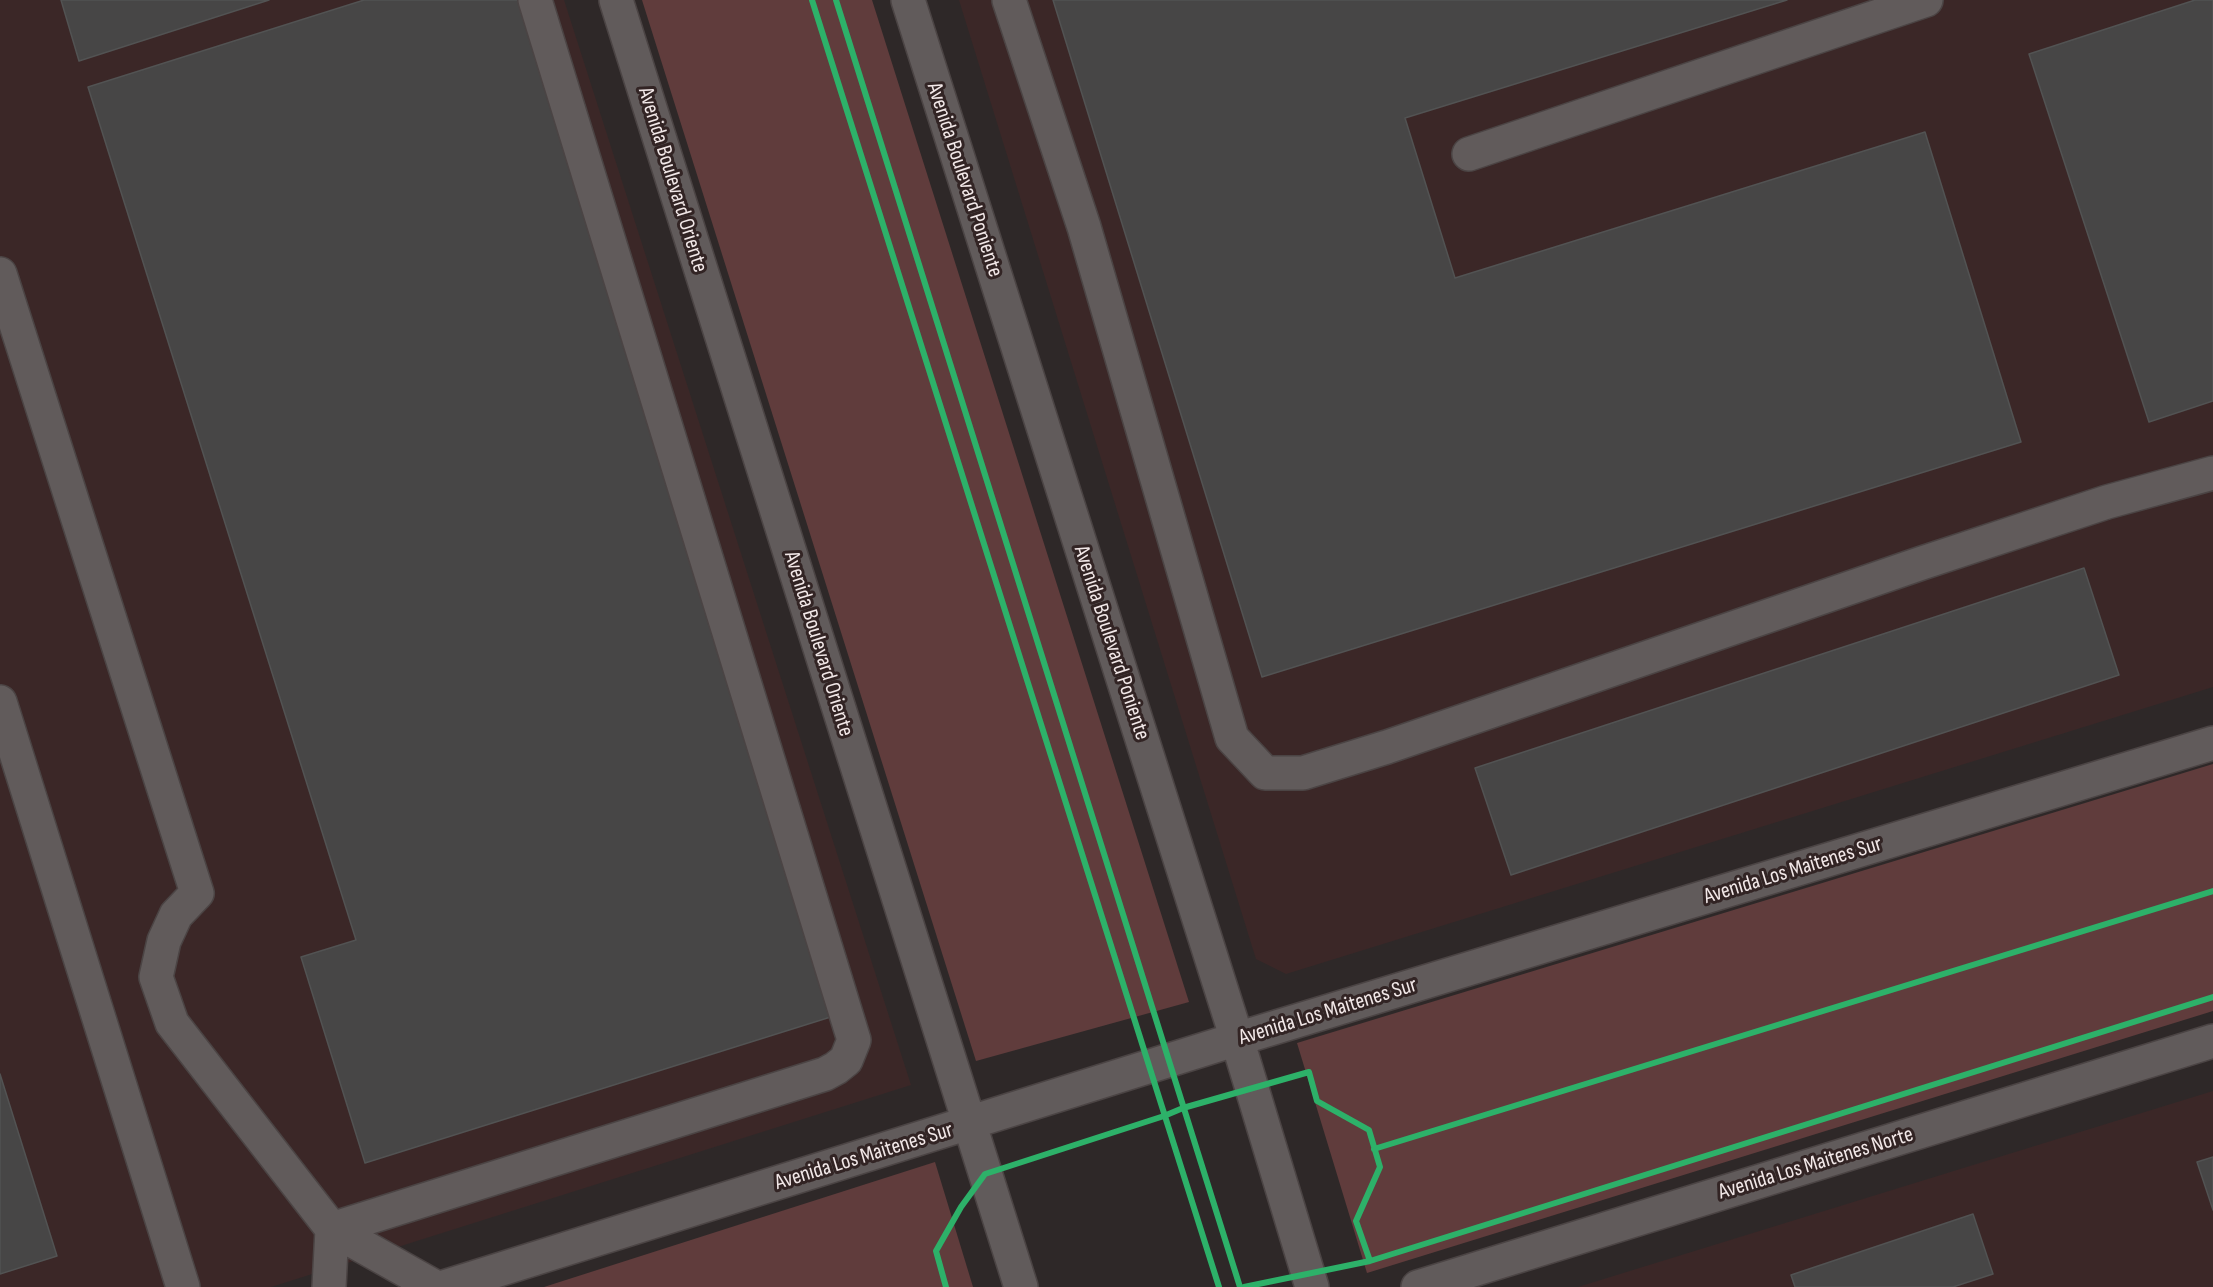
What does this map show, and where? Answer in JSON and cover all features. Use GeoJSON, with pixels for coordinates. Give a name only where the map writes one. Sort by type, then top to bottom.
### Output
{"type":"FeatureCollection","features":[{"type":"Feature","properties":{"kind":"street"},"geometry":{"type":"LineString","coordinates":[[332,1229],[825,1074],[846,1060],[854,1040],[535,0]]}},
{"type":"Feature","properties":{"kind":"street","name":"Avenida Boulevard Oriente"},"geometry":{"type":"LineString","coordinates":[[616,0],[969,1125],[1022,1287]]}},
{"type":"Feature","properties":{"kind":"street","name":"Avenida Boulevard Poniente"},"geometry":{"type":"LineString","coordinates":[[908,0],[1237,1040],[1312,1287]]}},
{"type":"Feature","properties":{"kind":"street"},"geometry":{"type":"LineString","coordinates":[[1009,0],[1084,227],[1232,738],[1265,773],[1303,773],[1387,747],[1933,559],[2107,502],[2213,472]]}},
{"type":"Feature","properties":{"kind":"street"},"geometry":{"type":"LineString","coordinates":[[1469,154],[1926,0]]}},
{"type":"Feature","properties":{"kind":"street"},"geometry":{"type":"LineString","coordinates":[[0,274],[197,893],[176,915],[164,941],[156,977],[172,1023],[332,1229],[435,1287]]}},
{"type":"Feature","properties":{"kind":"street"},"geometry":{"type":"LineString","coordinates":[[0,702],[183,1287]]}},
{"type":"Feature","properties":{"kind":"street","name":"Avenida Los Maitenes Sur"},"geometry":{"type":"LineString","coordinates":[[444,1287],[1237,1040],[2213,743]]}},
{"type":"Feature","properties":{"kind":"street","name":"Avenida Los Maitenes Norte"},"geometry":{"type":"LineString","coordinates":[[1418,1287],[2213,1041]]}},
{"type":"Feature","properties":{"kind":"street"},"geometry":{"type":"LineString","coordinates":[[329,1287],[332,1229]]}},
{"type":"Feature","properties":{"kind":"shaded area"},"geometry":{"type":"Polygon","coordinates":[[[0,0],[564,0],[911,1085],[271,1287],[0,1287],[0,0]]]}},
{"type":"Feature","properties":{"kind":"shaded area"},"geometry":{"type":"Polygon","coordinates":[[[642,0],[872,0],[1189,1002],[976,1061],[642,0]]]}},
{"type":"Feature","properties":{"kind":"shaded area"},"geometry":{"type":"Polygon","coordinates":[[[959,0],[2213,0],[2213,687],[1286,974],[1256,959],[959,0]]]}},
{"type":"Feature","properties":{"kind":"shaded area"},"geometry":{"type":"Polygon","coordinates":[[[2213,764],[2213,1011],[1367,1273],[1297,1043],[2213,764]]]}},
{"type":"Feature","properties":{"kind":"shaded area"},"geometry":{"type":"Polygon","coordinates":[[[2213,1091],[2213,1287],[1578,1287],[2213,1091]]]}},
{"type":"Feature","properties":{"kind":"shaded area"},"geometry":{"type":"Polygon","coordinates":[[[935,1162],[973,1287],[544,1287],[935,1162]]]}},
{"type":"Feature","properties":{"kind":"building"},"geometry":{"type":"Polygon","coordinates":[[[61,0],[269,0],[79,61],[61,0]]]}},
{"type":"Feature","properties":{"kind":"building"},"geometry":{"type":"Polygon","coordinates":[[[364,0],[518,0],[837,1015],[365,1163],[301,957],[356,940],[88,87],[364,0]]]}},
{"type":"Feature","properties":{"kind":"building"},"geometry":{"type":"Polygon","coordinates":[[[1053,0],[1787,0],[1405,118],[1455,278],[1925,132],[2021,442],[1262,677],[1053,0]]]}},
{"type":"Feature","properties":{"kind":"building"},"geometry":{"type":"Polygon","coordinates":[[[2195,0],[2213,0],[2213,401],[2149,422],[2029,54],[2195,0]]]}},
{"type":"Feature","properties":{"kind":"building"},"geometry":{"type":"Polygon","coordinates":[[[2084,568],[2119,675],[1511,875],[1475,768],[2084,568]]]}},
{"type":"Feature","properties":{"kind":"building"},"geometry":{"type":"Polygon","coordinates":[[[0,1074],[57,1256],[0,1274],[0,1074]]]}},
{"type":"Feature","properties":{"kind":"building"},"geometry":{"type":"Polygon","coordinates":[[[2213,1157],[2213,1210],[2197,1162],[2213,1157]]]}},
{"type":"Feature","properties":{"kind":"building"},"geometry":{"type":"Polygon","coordinates":[[[1973,1214],[1993,1274],[1953,1287],[1795,1287],[1791,1275],[1973,1214]]]}},
{"type":"Feature","properties":{"kind":"cycle path"},"geometry":{"type":"LineString","coordinates":[[812,0],[1219,1287]]}},
{"type":"Feature","properties":{"kind":"cycle path"},"geometry":{"type":"LineString","coordinates":[[836,0],[1240,1287]]}},
{"type":"Feature","properties":{"kind":"cycle path"},"geometry":{"type":"LineString","coordinates":[[1374,1149],[2213,891]]}},
{"type":"Feature","properties":{"kind":"cycle path"},"geometry":{"type":"LineString","coordinates":[[1244,1287],[1370,1261],[2213,997]]}},
{"type":"Feature","properties":{"kind":"cycle path"},"geometry":{"type":"LineString","coordinates":[[946,1287],[936,1251],[961,1207],[985,1174],[1183,1108],[1309,1072],[1317,1101],[1369,1130],[1380,1167],[1356,1221],[1370,1261]]}}]}
